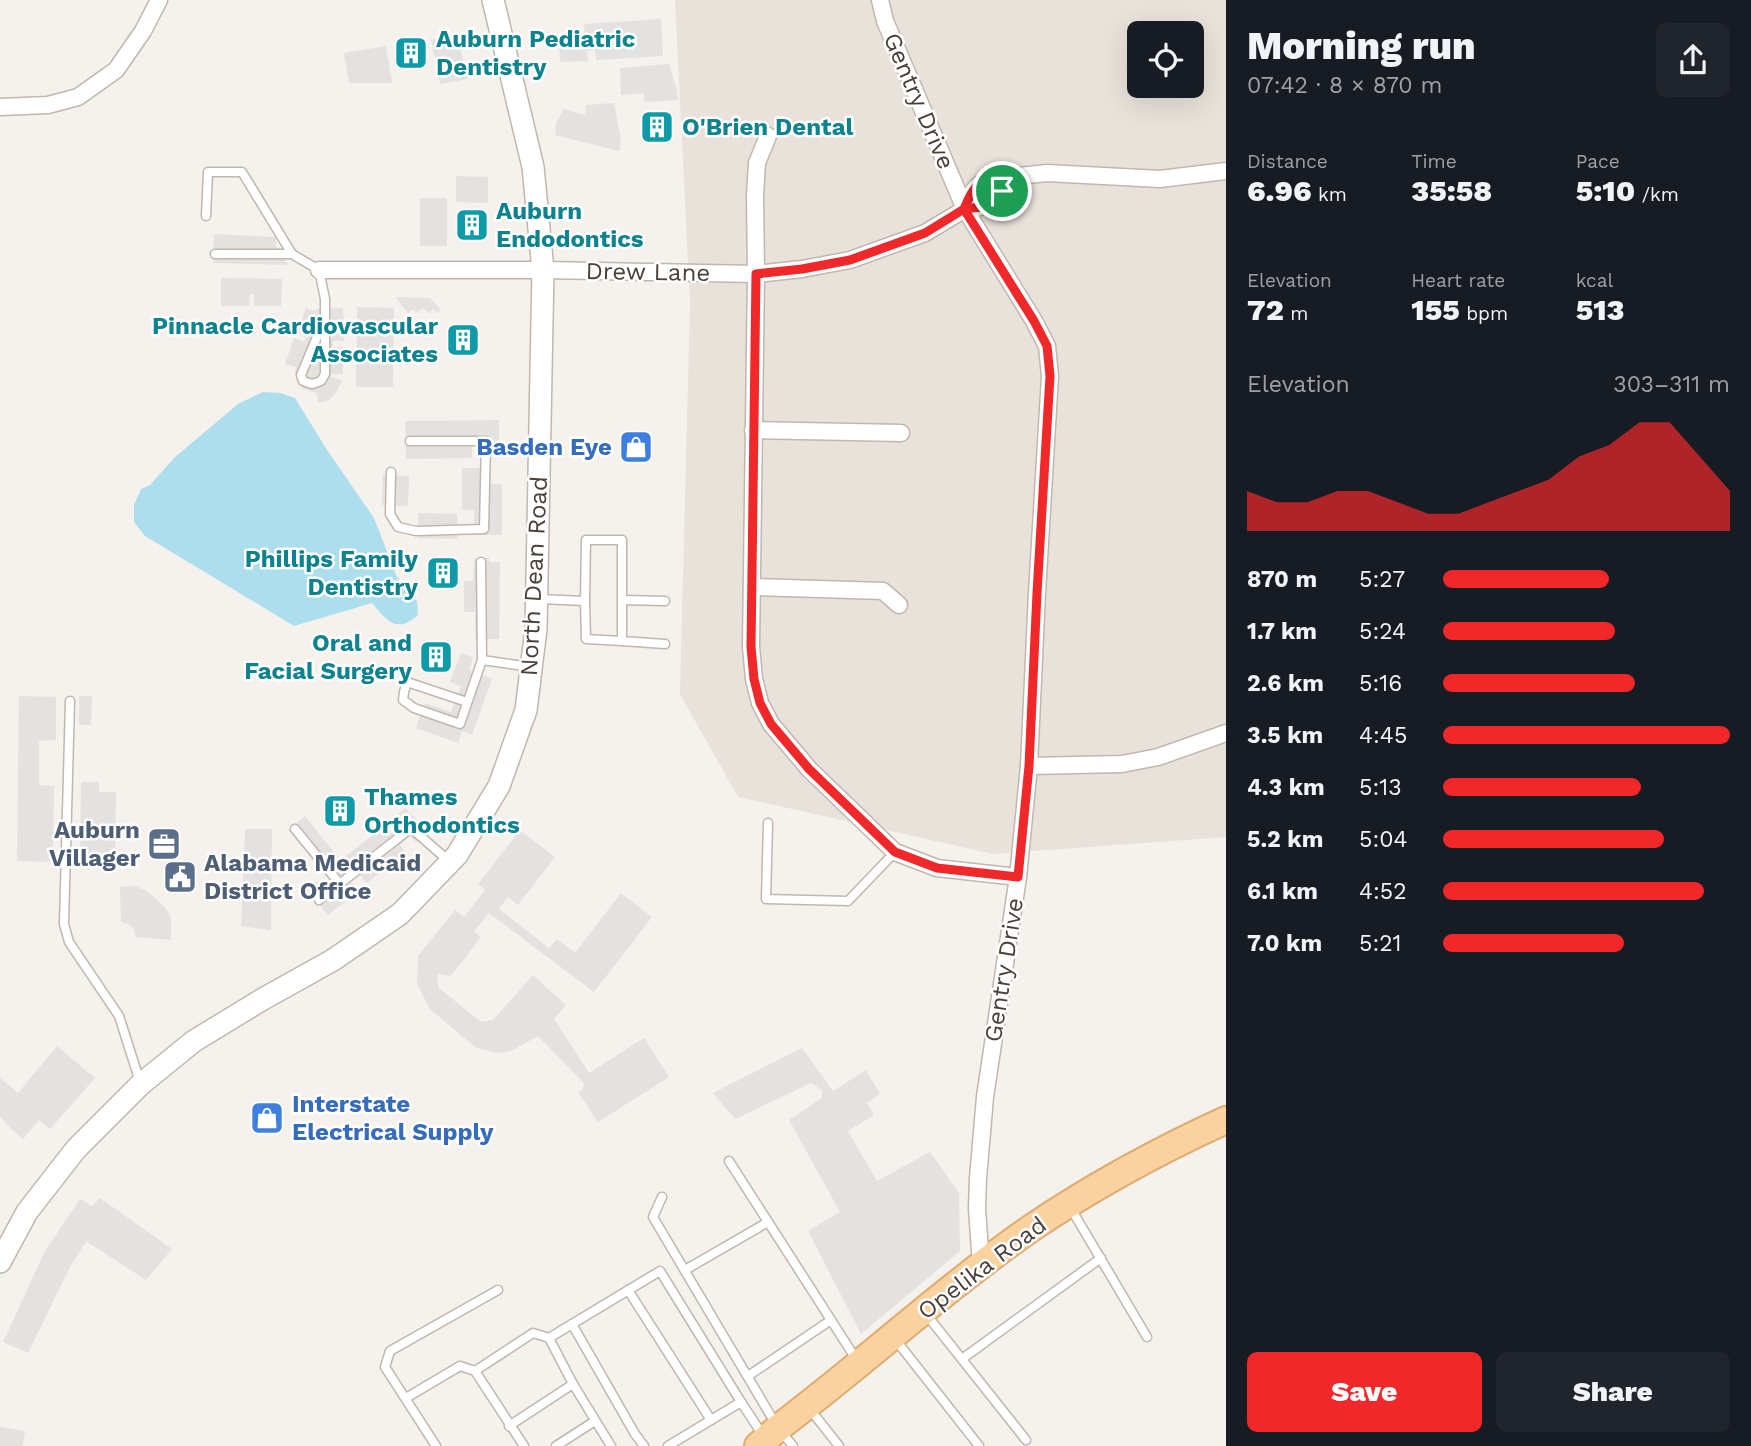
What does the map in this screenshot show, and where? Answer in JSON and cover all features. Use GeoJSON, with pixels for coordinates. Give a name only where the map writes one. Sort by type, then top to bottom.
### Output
{"type":"FeatureCollection","features":[{"type":"Feature","properties":{"kind":"main road","name":"Opelika Road"},"geometry":{"type":"LineString","coordinates":[[774,1440],[807,1406],[981,1265],[1031,1228],[1158,1153],[1226,1120]]}},
{"type":"Feature","properties":{"kind":"street"},"geometry":{"type":"LineString","coordinates":[[0,107],[48,105],[78,97],[116,70],[143,31],[159,0]]}},
{"type":"Feature","properties":{"kind":"street","name":"North Dean Road"},"geometry":{"type":"LineString","coordinates":[[0,1262],[27,1212],[76,1149],[141,1084],[194,1041],[334,960],[401,914],[457,855],[499,786],[526,710],[536,629],[543,270],[533,167],[493,0]]}},
{"type":"Feature","properties":{"kind":"street","name":"Gentry Drive"},"geometry":{"type":"LineString","coordinates":[[880,0],[885,22],[964,209],[1047,346],[1050,376],[1029,766],[1018,877],[985,1097],[978,1178],[981,1265]]}},
{"type":"Feature","properties":{"kind":"street"},"geometry":{"type":"LineString","coordinates":[[768,136],[757,163],[755,195],[751,647],[754,679],[760,703],[771,724],[809,769],[895,852],[937,868],[1018,877]]}},
{"type":"Feature","properties":{"kind":"street","name":"Drew Lane"},"geometry":{"type":"LineString","coordinates":[[319,270],[756,274],[802,269],[850,260],[925,233],[964,209],[981,207],[1002,191],[1009,177],[1047,173],[1160,179],[1226,171]]}},
{"type":"Feature","properties":{"kind":"street"},"geometry":{"type":"LineString","coordinates":[[753,430],[901,433]]}},
{"type":"Feature","properties":{"kind":"street"},"geometry":{"type":"LineString","coordinates":[[752,587],[883,591],[899,605]]}},
{"type":"Feature","properties":{"kind":"street"},"geometry":{"type":"LineString","coordinates":[[1029,766],[1122,764],[1158,757],[1226,733]]}},
{"type":"Feature","properties":{"kind":"lane"},"geometry":{"type":"LineString","coordinates":[[206,216],[208,172],[242,172],[292,254],[319,270],[325,299],[325,318],[325,374],[321,381],[312,384],[303,381],[301,375],[325,318]]}},
{"type":"Feature","properties":{"kind":"lane"},"geometry":{"type":"LineString","coordinates":[[215,254],[292,254]]}},
{"type":"Feature","properties":{"kind":"lane"},"geometry":{"type":"LineString","coordinates":[[391,472],[390,513],[398,527],[416,531],[484,529],[486,441],[411,441]]}},
{"type":"Feature","properties":{"kind":"lane"},"geometry":{"type":"LineString","coordinates":[[622,641],[622,540],[586,540],[586,639],[622,641],[666,643]]}},
{"type":"Feature","properties":{"kind":"lane"},"geometry":{"type":"LineString","coordinates":[[467,702],[407,682],[403,700],[414,708],[460,724],[482,660],[481,562]]}},
{"type":"Feature","properties":{"kind":"lane"},"geometry":{"type":"LineString","coordinates":[[537,599],[585,601]]}},
{"type":"Feature","properties":{"kind":"lane"},"geometry":{"type":"LineString","coordinates":[[622,600],[665,601]]}},
{"type":"Feature","properties":{"kind":"lane"},"geometry":{"type":"LineString","coordinates":[[482,660],[531,667]]}},
{"type":"Feature","properties":{"kind":"lane"},"geometry":{"type":"LineString","coordinates":[[70,701],[64,924],[69,942],[119,1016],[141,1084]]}},
{"type":"Feature","properties":{"kind":"lane"},"geometry":{"type":"LineString","coordinates":[[768,823],[766,899],[848,901],[895,852]]}},
{"type":"Feature","properties":{"kind":"lane"},"geometry":{"type":"LineString","coordinates":[[320,900],[411,828],[450,862]]}},
{"type":"Feature","properties":{"kind":"lane"},"geometry":{"type":"LineString","coordinates":[[295,829],[340,884]]}},
{"type":"Feature","properties":{"kind":"lane"},"geometry":{"type":"LineString","coordinates":[[729,1161],[859,1364]]}},
{"type":"Feature","properties":{"kind":"lane"},"geometry":{"type":"LineString","coordinates":[[662,1197],[653,1217],[748,1376],[774,1440]]}},
{"type":"Feature","properties":{"kind":"lane"},"geometry":{"type":"LineString","coordinates":[[1068,1205],[1147,1337]]}},
{"type":"Feature","properties":{"kind":"lane"},"geometry":{"type":"LineString","coordinates":[[685,1270],[768,1222]]}},
{"type":"Feature","properties":{"kind":"lane"},"geometry":{"type":"LineString","coordinates":[[962,1359],[1101,1258]]}},
{"type":"Feature","properties":{"kind":"lane"},"geometry":{"type":"LineString","coordinates":[[549,1338],[660,1271],[741,1402],[774,1440]]}},
{"type":"Feature","properties":{"kind":"lane"},"geometry":{"type":"LineString","coordinates":[[436,1446],[386,1367],[390,1351],[498,1290]]}},
{"type":"Feature","properties":{"kind":"lane"},"geometry":{"type":"LineString","coordinates":[[628,1290],[710,1420]]}},
{"type":"Feature","properties":{"kind":"lane"},"geometry":{"type":"LineString","coordinates":[[924,1311],[1026,1440]]}},
{"type":"Feature","properties":{"kind":"lane"},"geometry":{"type":"LineString","coordinates":[[748,1376],[831,1320]]}},
{"type":"Feature","properties":{"kind":"lane"},"geometry":{"type":"LineString","coordinates":[[572,1324],[644,1446]]}},
{"type":"Feature","properties":{"kind":"lane"},"geometry":{"type":"LineString","coordinates":[[475,1371],[533,1333],[549,1338],[611,1446]]}},
{"type":"Feature","properties":{"kind":"lane"},"geometry":{"type":"LineString","coordinates":[[893,1337],[979,1446]]}},
{"type":"Feature","properties":{"kind":"lane"},"geometry":{"type":"LineString","coordinates":[[406,1398],[460,1366],[475,1371],[524,1446]]}},
{"type":"Feature","properties":{"kind":"lane"},"geometry":{"type":"LineString","coordinates":[[509,1426],[573,1384]]}},
{"type":"Feature","properties":{"kind":"lane"},"geometry":{"type":"LineString","coordinates":[[668,1446],[741,1402]]}},
{"type":"Feature","properties":{"kind":"lane"},"geometry":{"type":"LineString","coordinates":[[807,1406],[839,1446]]}},
{"type":"Feature","properties":{"kind":"lane"},"geometry":{"type":"LineString","coordinates":[[556,1446],[596,1421]]}},
{"type":"Feature","properties":{"kind":"shaded area"},"geometry":{"type":"Polygon","coordinates":[[[675,0],[1226,0],[1226,837],[993,854],[738,797],[680,694],[690,303],[675,0]]]}},
{"type":"Feature","properties":{"kind":"shaded area"},"geometry":{"type":"Polygon","coordinates":[[[661,19],[663,56],[596,60],[595,50],[587,51],[588,61],[560,62],[559,37],[585,35],[584,24],[661,19]]]}},
{"type":"Feature","properties":{"kind":"shaded area"},"geometry":{"type":"Polygon","coordinates":[[[457,37],[468,79],[440,84],[431,40],[457,37]]]}},
{"type":"Feature","properties":{"kind":"shaded area"},"geometry":{"type":"Polygon","coordinates":[[[386,46],[392,83],[349,83],[344,53],[386,46]]]}},
{"type":"Feature","properties":{"kind":"shaded area"},"geometry":{"type":"Polygon","coordinates":[[[669,64],[678,100],[644,102],[644,93],[621,95],[620,68],[669,64]]]}},
{"type":"Feature","properties":{"kind":"shaded area"},"geometry":{"type":"Polygon","coordinates":[[[614,103],[621,141],[619,151],[555,135],[556,123],[564,109],[585,115],[586,105],[614,103]]]}},
{"type":"Feature","properties":{"kind":"shaded area"},"geometry":{"type":"Polygon","coordinates":[[[456,176],[488,177],[488,203],[456,202],[456,176]]]}},
{"type":"Feature","properties":{"kind":"shaded area"},"geometry":{"type":"Polygon","coordinates":[[[420,198],[447,198],[447,246],[420,246],[420,198]]]}},
{"type":"Feature","properties":{"kind":"shaded area"},"geometry":{"type":"Polygon","coordinates":[[[214,234],[276,237],[276,246],[288,265],[213,263],[214,234]]]}},
{"type":"Feature","properties":{"kind":"shaded area"},"geometry":{"type":"Polygon","coordinates":[[[221,278],[282,279],[281,306],[254,306],[254,294],[250,294],[249,306],[221,306],[221,278]]]}},
{"type":"Feature","properties":{"kind":"shaded area"},"geometry":{"type":"Polygon","coordinates":[[[395,297],[430,298],[441,310],[437,313],[433,309],[429,313],[423,308],[417,313],[413,309],[408,313],[395,297]]]}},
{"type":"Feature","properties":{"kind":"shaded area"},"geometry":{"type":"Polygon","coordinates":[[[357,307],[394,308],[393,387],[356,387],[357,307]]]}},
{"type":"Feature","properties":{"kind":"shaded area"},"geometry":{"type":"Polygon","coordinates":[[[306,308],[314,311],[343,308],[344,341],[333,341],[333,347],[343,347],[343,374],[332,374],[331,377],[342,380],[329,400],[318,403],[317,393],[303,389],[298,383],[296,367],[285,364],[294,338],[304,342],[306,337],[297,333],[306,308]]]}},
{"type":"Feature","properties":{"kind":"shaded area"},"geometry":{"type":"Polygon","coordinates":[[[499,420],[499,445],[472,446],[472,458],[406,459],[405,421],[499,420]]]}},
{"type":"Feature","properties":{"kind":"shaded area"},"geometry":{"type":"Polygon","coordinates":[[[462,468],[490,468],[491,484],[502,484],[502,535],[474,535],[474,510],[462,510],[462,468]]]}},
{"type":"Feature","properties":{"kind":"shaded area"},"geometry":{"type":"Polygon","coordinates":[[[383,475],[409,476],[408,506],[382,505],[383,475]]]}},
{"type":"Feature","properties":{"kind":"shaded area"},"geometry":{"type":"Polygon","coordinates":[[[418,513],[457,514],[457,539],[418,538],[418,513]]]}},
{"type":"Feature","properties":{"kind":"shaded area"},"geometry":{"type":"Polygon","coordinates":[[[474,558],[489,558],[489,562],[500,562],[499,639],[475,639],[475,612],[464,612],[464,581],[473,581],[474,558]]]}},
{"type":"Feature","properties":{"kind":"shaded area"},"geometry":{"type":"Polygon","coordinates":[[[461,653],[473,657],[469,670],[492,679],[472,735],[462,731],[458,743],[416,728],[425,703],[451,712],[461,686],[450,682],[461,653]]]}},
{"type":"Feature","properties":{"kind":"shaded area"},"geometry":{"type":"Polygon","coordinates":[[[19,696],[56,697],[56,740],[39,741],[39,785],[54,786],[53,862],[17,861],[19,696]]]}},
{"type":"Feature","properties":{"kind":"shaded area"},"geometry":{"type":"Polygon","coordinates":[[[79,696],[92,696],[91,725],[79,725],[79,696]]]}},
{"type":"Feature","properties":{"kind":"shaded area"},"geometry":{"type":"Polygon","coordinates":[[[81,782],[99,782],[99,792],[116,792],[115,856],[80,853],[81,782]]]}},
{"type":"Feature","properties":{"kind":"shaded area"},"geometry":{"type":"Polygon","coordinates":[[[405,808],[428,831],[416,842],[410,836],[400,845],[405,852],[367,883],[360,875],[351,882],[358,891],[328,915],[307,889],[317,881],[324,888],[331,882],[288,830],[305,816],[340,860],[333,865],[341,874],[352,864],[345,857],[384,826],[391,834],[397,828],[391,820],[405,808]]]}},
{"type":"Feature","properties":{"kind":"shaded area"},"geometry":{"type":"Polygon","coordinates":[[[245,829],[272,829],[271,930],[241,926],[245,829]]]}},
{"type":"Feature","properties":{"kind":"shaded area"},"geometry":{"type":"Polygon","coordinates":[[[520,830],[555,857],[518,905],[508,897],[499,909],[549,948],[557,939],[575,953],[621,893],[652,917],[594,992],[489,913],[474,931],[481,937],[451,976],[438,974],[437,981],[439,988],[481,1022],[493,1020],[533,975],[566,1005],[554,1019],[589,1073],[644,1038],[669,1077],[598,1122],[578,1092],[583,1089],[584,1083],[538,1036],[511,1051],[496,1053],[475,1047],[430,1009],[417,984],[418,956],[455,910],[464,917],[485,890],[478,884],[520,830]]]}},
{"type":"Feature","properties":{"kind":"shaded area"},"geometry":{"type":"Polygon","coordinates":[[[135,886],[147,891],[166,908],[171,918],[171,940],[135,937],[134,929],[121,922],[120,887],[135,886]]]}},
{"type":"Feature","properties":{"kind":"shaded area"},"geometry":{"type":"Polygon","coordinates":[[[57,1046],[95,1078],[50,1129],[39,1120],[23,1139],[0,1116],[0,1078],[18,1093],[57,1046]]]}},
{"type":"Feature","properties":{"kind":"shaded area"},"geometry":{"type":"Polygon","coordinates":[[[802,1048],[833,1091],[866,1070],[880,1094],[867,1103],[874,1115],[848,1131],[877,1181],[930,1152],[959,1193],[960,1251],[861,1334],[808,1231],[840,1212],[789,1120],[822,1098],[822,1090],[811,1083],[735,1119],[713,1093],[802,1048]]]}},
{"type":"Feature","properties":{"kind":"shaded area"},"geometry":{"type":"Polygon","coordinates":[[[100,1198],[172,1249],[146,1280],[86,1241],[70,1267],[28,1353],[3,1342],[45,1251],[80,1199],[92,1206],[100,1198]]]}},
{"type":"Feature","properties":{"kind":"shaded area"},"geometry":{"type":"Polygon","coordinates":[[[0,1427],[25,1431],[23,1446],[0,1446],[0,1427]]]}},
{"type":"Feature","properties":{"kind":"water"},"geometry":{"type":"Polygon","coordinates":[[[263,392],[280,393],[295,398],[374,518],[396,575],[408,594],[417,601],[418,615],[411,621],[404,624],[393,623],[372,603],[294,626],[145,536],[134,522],[134,505],[141,489],[150,485],[174,458],[238,404],[263,392]]]}},
{"type":"Feature","properties":{"kind":"place","name":"Auburn Pediatric Dentistry"},"geometry":{"type":"Point","coordinates":[411,53]}},
{"type":"Feature","properties":{"kind":"place","name":"O'Brien Dental"},"geometry":{"type":"Point","coordinates":[657,127]}},
{"type":"Feature","properties":{"kind":"place","name":"Auburn Endodontics"},"geometry":{"type":"Point","coordinates":[472,225]}},
{"type":"Feature","properties":{"kind":"place","name":"Pinnacle Cardiovascular Associates"},"geometry":{"type":"Point","coordinates":[463,340]}},
{"type":"Feature","properties":{"kind":"place","name":"Basden Eye"},"geometry":{"type":"Point","coordinates":[636,447]}},
{"type":"Feature","properties":{"kind":"place","name":"Phillips Family Dentistry"},"geometry":{"type":"Point","coordinates":[443,573]}},
{"type":"Feature","properties":{"kind":"place","name":"Oral and Facial Surgery"},"geometry":{"type":"Point","coordinates":[436,657]}},
{"type":"Feature","properties":{"kind":"place","name":"Thames Orthodontics"},"geometry":{"type":"Point","coordinates":[340,811]}},
{"type":"Feature","properties":{"kind":"place","name":"Auburn Villager"},"geometry":{"type":"Point","coordinates":[164,844]}},
{"type":"Feature","properties":{"kind":"place","name":"Alabama Medicaid District Office"},"geometry":{"type":"Point","coordinates":[180,877]}},
{"type":"Feature","properties":{"kind":"place","name":"Interstate Electrical Supply"},"geometry":{"type":"Point","coordinates":[267,1118]}},
{"type":"Feature","properties":{"kind":"route"},"geometry":{"type":"LineString","coordinates":[[1002,191],[981,207],[964,209],[925,233],[850,260],[756,274],[751,647],[754,679],[760,703],[771,724],[809,769],[895,852],[937,868],[1018,877],[1029,766],[1050,376],[1047,346],[964,209],[972,190],[987,179],[1009,177],[1002,191]]}}]}
